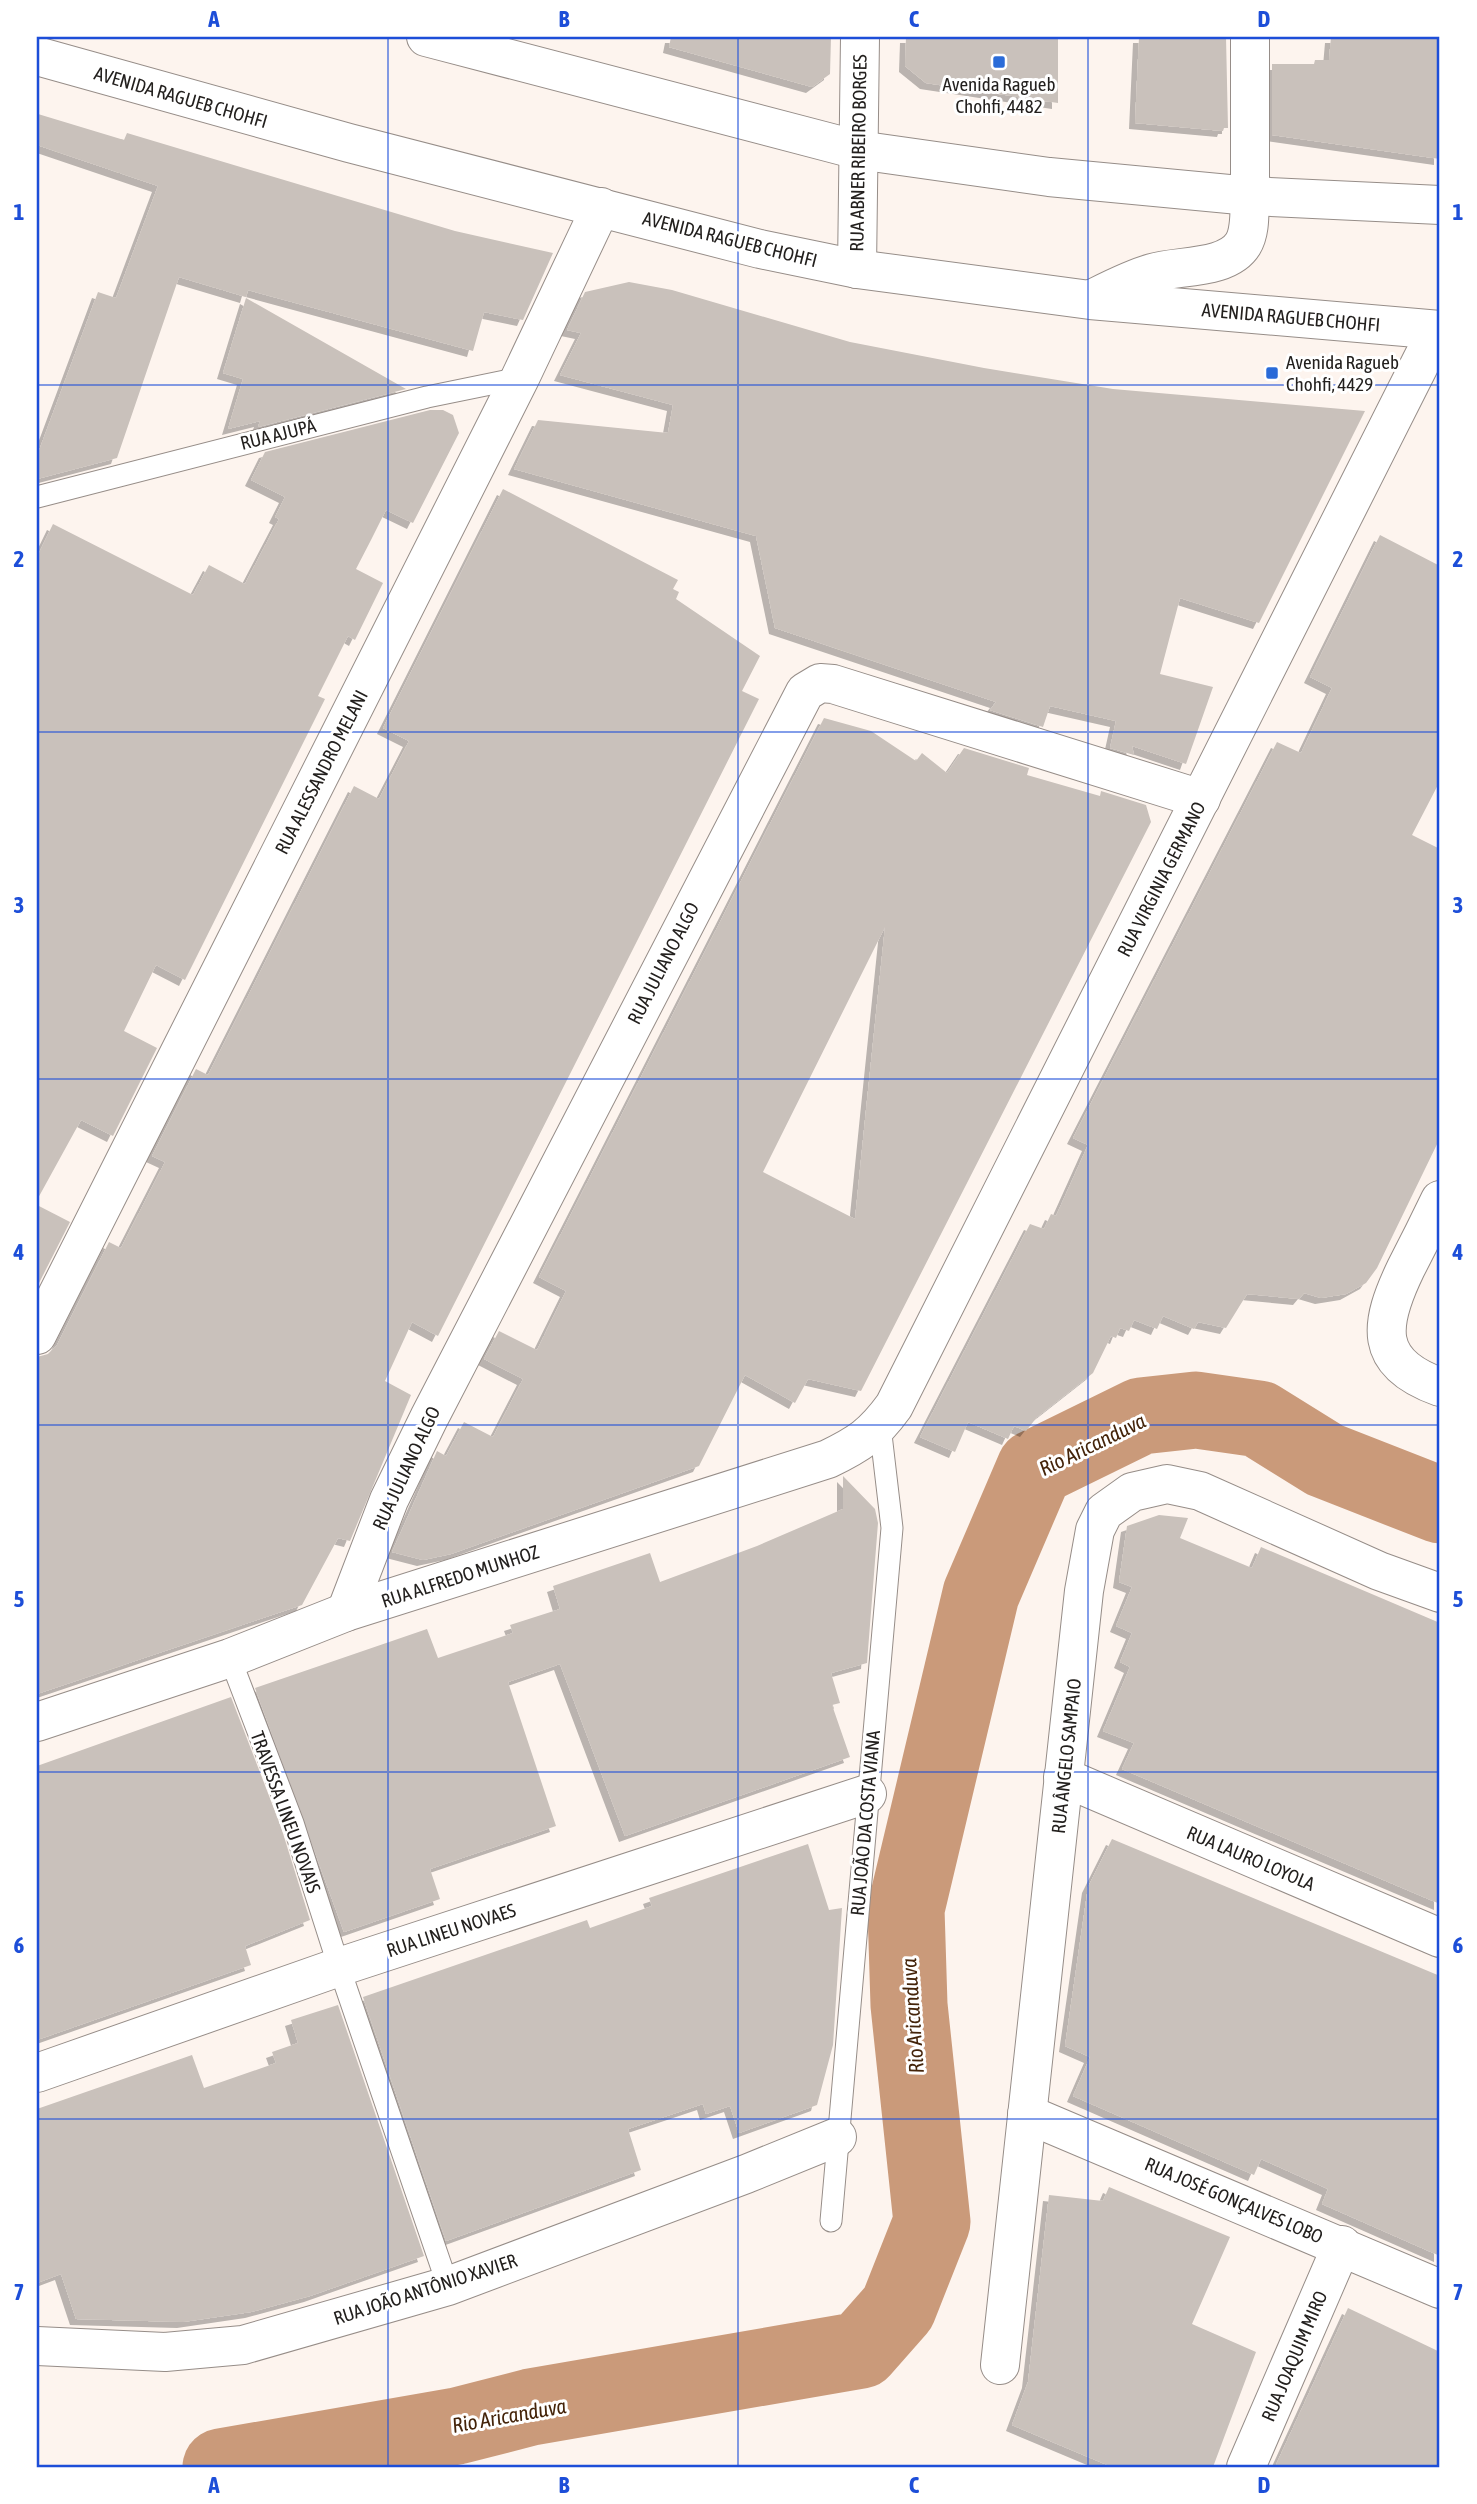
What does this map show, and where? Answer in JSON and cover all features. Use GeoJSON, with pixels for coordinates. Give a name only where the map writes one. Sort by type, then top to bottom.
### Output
{"type":"FeatureCollection","features":[{"type":"Feature","properties":{"kind":"street"},"geometry":{"type":"LineString","coordinates":[[426,37],[858,150],[1049,177],[1250,196],[1440,205]]}},
{"type":"Feature","properties":{"kind":"street","name":"RUA ABNER RIBEIRO BORGES"},"geometry":{"type":"LineString","coordinates":[[857,269],[860,37]]}},
{"type":"Feature","properties":{"kind":"street"},"geometry":{"type":"LineString","coordinates":[[1090,300],[1146,275],[1232,255],[1243,244],[1248,229],[1250,196],[1251,37]]}},
{"type":"Feature","properties":{"kind":"street","name":"AVENIDA RAGUEB CHOHFI"},"geometry":{"type":"LineString","coordinates":[[37,55],[349,144],[760,249],[857,269],[1090,300],[1439,330]]}},
{"type":"Feature","properties":{"kind":"street","name":"RUA ALESSANDRO MELANI"},"geometry":{"type":"LineString","coordinates":[[37,1335],[520,378],[601,207]]}},
{"type":"Feature","properties":{"kind":"street","name":"RUA VIRGINIA GERMANO"},"geometry":{"type":"LineString","coordinates":[[880,1426],[901,1394],[1439,330]]}},
{"type":"Feature","properties":{"kind":"street","name":"RUA JULIANO ALGO"},"geometry":{"type":"LineString","coordinates":[[346,1612],[389,1500],[429,1418],[805,692],[820,683],[834,684],[1201,799]]}},
{"type":"Feature","properties":{"kind":"street"},"geometry":{"type":"LineString","coordinates":[[1440,1200],[1392,1296],[1385,1327],[1386,1341],[1402,1368],[1440,1387]]}},
{"type":"Feature","properties":{"kind":"street","name":"RUA ALFREDO MUNHOZ"},"geometry":{"type":"LineString","coordinates":[[37,1722],[230,1658],[346,1612],[828,1459],[863,1442],[880,1426]]}},
{"type":"Feature","properties":{"kind":"street","name":"RUA ÂNGELO SAMPAIO"},"geometry":{"type":"LineString","coordinates":[[1000,2365],[1084,1591],[1095,1530],[1104,1512],[1132,1492],[1167,1484],[1200,1491],[1379,1571],[1440,1594]]}},
{"type":"Feature","properties":{"kind":"street","name":"RUA LAURO LOYOLA"},"geometry":{"type":"LineString","coordinates":[[1063,1777],[1440,1938]]}},
{"type":"Feature","properties":{"kind":"street","name":"RUA LINEU NOVAES"},"geometry":{"type":"LineString","coordinates":[[37,2073],[339,1967],[867,1794]]}},
{"type":"Feature","properties":{"kind":"street","name":"RUA JOSÉ GONÇALVES LOBO"},"geometry":{"type":"LineString","coordinates":[[1027,2114],[1342,2245],[1440,2289]]}},
{"type":"Feature","properties":{"kind":"street","name":"RUA JOÃO ANTÔNIO XAVIER"},"geometry":{"type":"LineString","coordinates":[[37,2346],[165,2352],[243,2345],[448,2286],[747,2174],[837,2137]]}},
{"type":"Feature","properties":{"kind":"street","name":"RUA JOAQUIM MIRO"},"geometry":{"type":"LineString","coordinates":[[1246,2467],[1342,2245]]}},
{"type":"Feature","properties":{"kind":"lane","name":"RUA AJUPÁ"},"geometry":{"type":"LineString","coordinates":[[37,497],[427,397],[520,378]]}},
{"type":"Feature","properties":{"kind":"lane","name":"RUA JOÃO DA COSTA VIANA"},"geometry":{"type":"LineString","coordinates":[[831,2221],[892,1528],[880,1426]]}},
{"type":"Feature","properties":{"kind":"lane","name":"TRAVESSA LINEU NOVAIS"},"geometry":{"type":"LineString","coordinates":[[230,1658],[293,1823],[448,2286]]}},
{"type":"Feature","properties":{"kind":"building"},"geometry":{"type":"Polygon","coordinates":[[[671,37],[831,37],[830,74],[812,87],[669,47],[671,37]]]}},
{"type":"Feature","properties":{"kind":"building"},"geometry":{"type":"Polygon","coordinates":[[[906,37],[1058,37],[1058,103],[926,83],[905,66],[906,37]]]}},
{"type":"Feature","properties":{"kind":"building"},"geometry":{"type":"Polygon","coordinates":[[[1139,37],[1226,37],[1228,128],[1223,131],[1135,123],[1139,37]]]}},
{"type":"Feature","properties":{"kind":"building"},"geometry":{"type":"Polygon","coordinates":[[[1331,37],[1440,37],[1440,159],[1272,135],[1272,64],[1314,64],[1315,60],[1329,60],[1331,37]]]}},
{"type":"Feature","properties":{"kind":"building"},"geometry":{"type":"Polygon","coordinates":[[[38,114],[124,140],[127,133],[455,231],[553,253],[523,320],[484,312],[473,351],[248,290],[246,297],[179,277],[117,458],[37,479],[37,456],[98,292],[116,298],[158,186],[37,145],[38,114]]]}},
{"type":"Feature","properties":{"kind":"building"},"geometry":{"type":"Polygon","coordinates":[[[629,282],[672,290],[850,342],[984,368],[1113,389],[1365,411],[1259,623],[1180,598],[1160,674],[1213,687],[1186,764],[1132,746],[1134,755],[1110,748],[1116,721],[1050,706],[1043,727],[990,710],[996,702],[775,628],[756,536],[514,469],[538,420],[668,433],[673,405],[560,375],[581,333],[567,330],[585,292],[629,282]]]}},
{"type":"Feature","properties":{"kind":"building"},"geometry":{"type":"Polygon","coordinates":[[[246,298],[406,389],[258,427],[260,421],[228,429],[243,379],[223,373],[246,298]]]}},
{"type":"Feature","properties":{"kind":"building"},"geometry":{"type":"Polygon","coordinates":[[[430,410],[443,410],[453,415],[459,433],[413,523],[386,510],[356,569],[383,583],[355,640],[348,636],[318,696],[325,699],[185,980],[156,965],[124,1031],[157,1048],[113,1136],[81,1120],[37,1200],[37,557],[53,524],[193,595],[209,565],[245,584],[279,519],[275,517],[285,497],[251,480],[265,452],[430,410]]]}},
{"type":"Feature","properties":{"kind":"building"},"geometry":{"type":"Polygon","coordinates":[[[503,489],[678,580],[673,589],[679,592],[676,599],[760,656],[742,691],[759,699],[438,1336],[412,1322],[385,1381],[411,1395],[350,1541],[338,1538],[302,1605],[37,1694],[37,1357],[48,1354],[57,1345],[109,1242],[121,1248],[165,1162],[152,1156],[196,1069],[208,1075],[354,786],[379,799],[409,741],[383,728],[503,489]]]}},
{"type":"Feature","properties":{"kind":"building"},"geometry":{"type":"Polygon","coordinates":[[[1380,535],[1440,566],[1440,781],[1412,835],[1440,849],[1440,1138],[1377,1268],[1366,1283],[1346,1294],[1321,1298],[1304,1293],[1299,1299],[1247,1294],[1226,1328],[1198,1322],[1194,1329],[1163,1316],[1157,1329],[1134,1320],[1129,1331],[1120,1328],[1116,1338],[1111,1336],[1093,1373],[1037,1417],[1026,1431],[1014,1426],[1008,1439],[968,1422],[955,1452],[920,1437],[1030,1224],[1044,1229],[1051,1214],[1056,1216],[1088,1145],[1073,1138],[1277,742],[1301,753],[1332,688],[1310,677],[1380,535]]]}},
{"type":"Feature","properties":{"kind":"building"},"geometry":{"type":"Polygon","coordinates":[[[824,718],[871,731],[916,761],[922,753],[947,773],[964,748],[1029,768],[1027,775],[1100,796],[1101,791],[1146,805],[1151,822],[861,1391],[808,1379],[795,1403],[745,1375],[699,1466],[451,1554],[423,1560],[392,1552],[437,1451],[446,1456],[464,1422],[493,1437],[523,1379],[484,1359],[499,1331],[537,1350],[566,1291],[539,1277],[824,718]],[[885,927],[763,1172],[855,1219],[885,927]]]}},
{"type":"Feature","properties":{"kind":"building"},"geometry":{"type":"Polygon","coordinates":[[[37,1205],[70,1222],[37,1287],[37,1205]]]}},
{"type":"Feature","properties":{"kind":"building"},"geometry":{"type":"Polygon","coordinates":[[[843,1476],[875,1509],[878,1523],[867,1663],[831,1673],[840,1703],[832,1705],[850,1757],[625,1836],[560,1664],[508,1682],[556,1826],[430,1869],[440,1899],[344,1932],[255,1688],[427,1629],[438,1658],[513,1633],[510,1625],[560,1609],[553,1586],[650,1553],[660,1582],[757,1546],[843,1509],[843,1476]]]}},
{"type":"Feature","properties":{"kind":"building"},"geometry":{"type":"Polygon","coordinates":[[[1159,1515],[1188,1518],[1180,1538],[1252,1568],[1261,1547],[1440,1623],[1440,1904],[1122,1769],[1134,1743],[1103,1731],[1130,1667],[1120,1662],[1132,1633],[1116,1626],[1132,1587],[1119,1582],[1127,1526],[1159,1515]]]}},
{"type":"Feature","properties":{"kind":"building"},"geometry":{"type":"Polygon","coordinates":[[[231,1697],[281,1827],[310,1920],[245,1946],[251,1965],[37,2040],[37,1766],[231,1697]]]}},
{"type":"Feature","properties":{"kind":"building"},"geometry":{"type":"Polygon","coordinates":[[[1112,1839],[1440,1976],[1440,2256],[1322,2204],[1328,2189],[1261,2159],[1254,2175],[1073,2096],[1090,2057],[1065,2046],[1088,1887],[1112,1839]]]}},
{"type":"Feature","properties":{"kind":"building"},"geometry":{"type":"Polygon","coordinates":[[[808,1844],[829,1910],[842,1908],[833,2045],[817,2105],[739,2133],[730,2106],[706,2114],[703,2104],[628,2129],[641,2170],[446,2241],[363,1997],[587,1920],[590,1928],[652,1906],[649,1898],[808,1844]]]}},
{"type":"Feature","properties":{"kind":"building"},"geometry":{"type":"Polygon","coordinates":[[[338,2005],[424,2256],[310,2296],[251,2312],[183,2322],[76,2319],[61,2274],[37,2283],[37,2109],[192,2055],[204,2088],[276,2063],[272,2052],[298,2043],[291,2020],[338,2005]]]}},
{"type":"Feature","properties":{"kind":"building"},"geometry":{"type":"Polygon","coordinates":[[[1109,2187],[1230,2237],[1192,2324],[1256,2352],[1213,2467],[1112,2467],[1012,2425],[1028,2382],[1049,2195],[1103,2201],[1109,2187]]]}},
{"type":"Feature","properties":{"kind":"building"},"geometry":{"type":"Polygon","coordinates":[[[1348,2308],[1440,2352],[1440,2467],[1275,2467],[1348,2308]]]}},
{"type":"Feature","properties":{"kind":"waterway","name":"Rio Aricanduva"},"geometry":{"type":"LineString","coordinates":[[221,2467],[457,2426],[531,2407],[861,2350],[898,2308],[932,2222],[909,2005],[906,1909],[981,1594],[1035,1468],[1141,1416],[1196,1410],[1259,1419],[1325,1460],[1440,1505]]}},
{"type":"Feature","properties":{"kind":"place","name":"Avenida Ragueb Chohfi, 4482"},"geometry":{"type":"Point","coordinates":[999,62]}},
{"type":"Feature","properties":{"kind":"place","name":"Avenida Ragueb Chohfi, 4429"},"geometry":{"type":"Point","coordinates":[1272,373]}}]}
